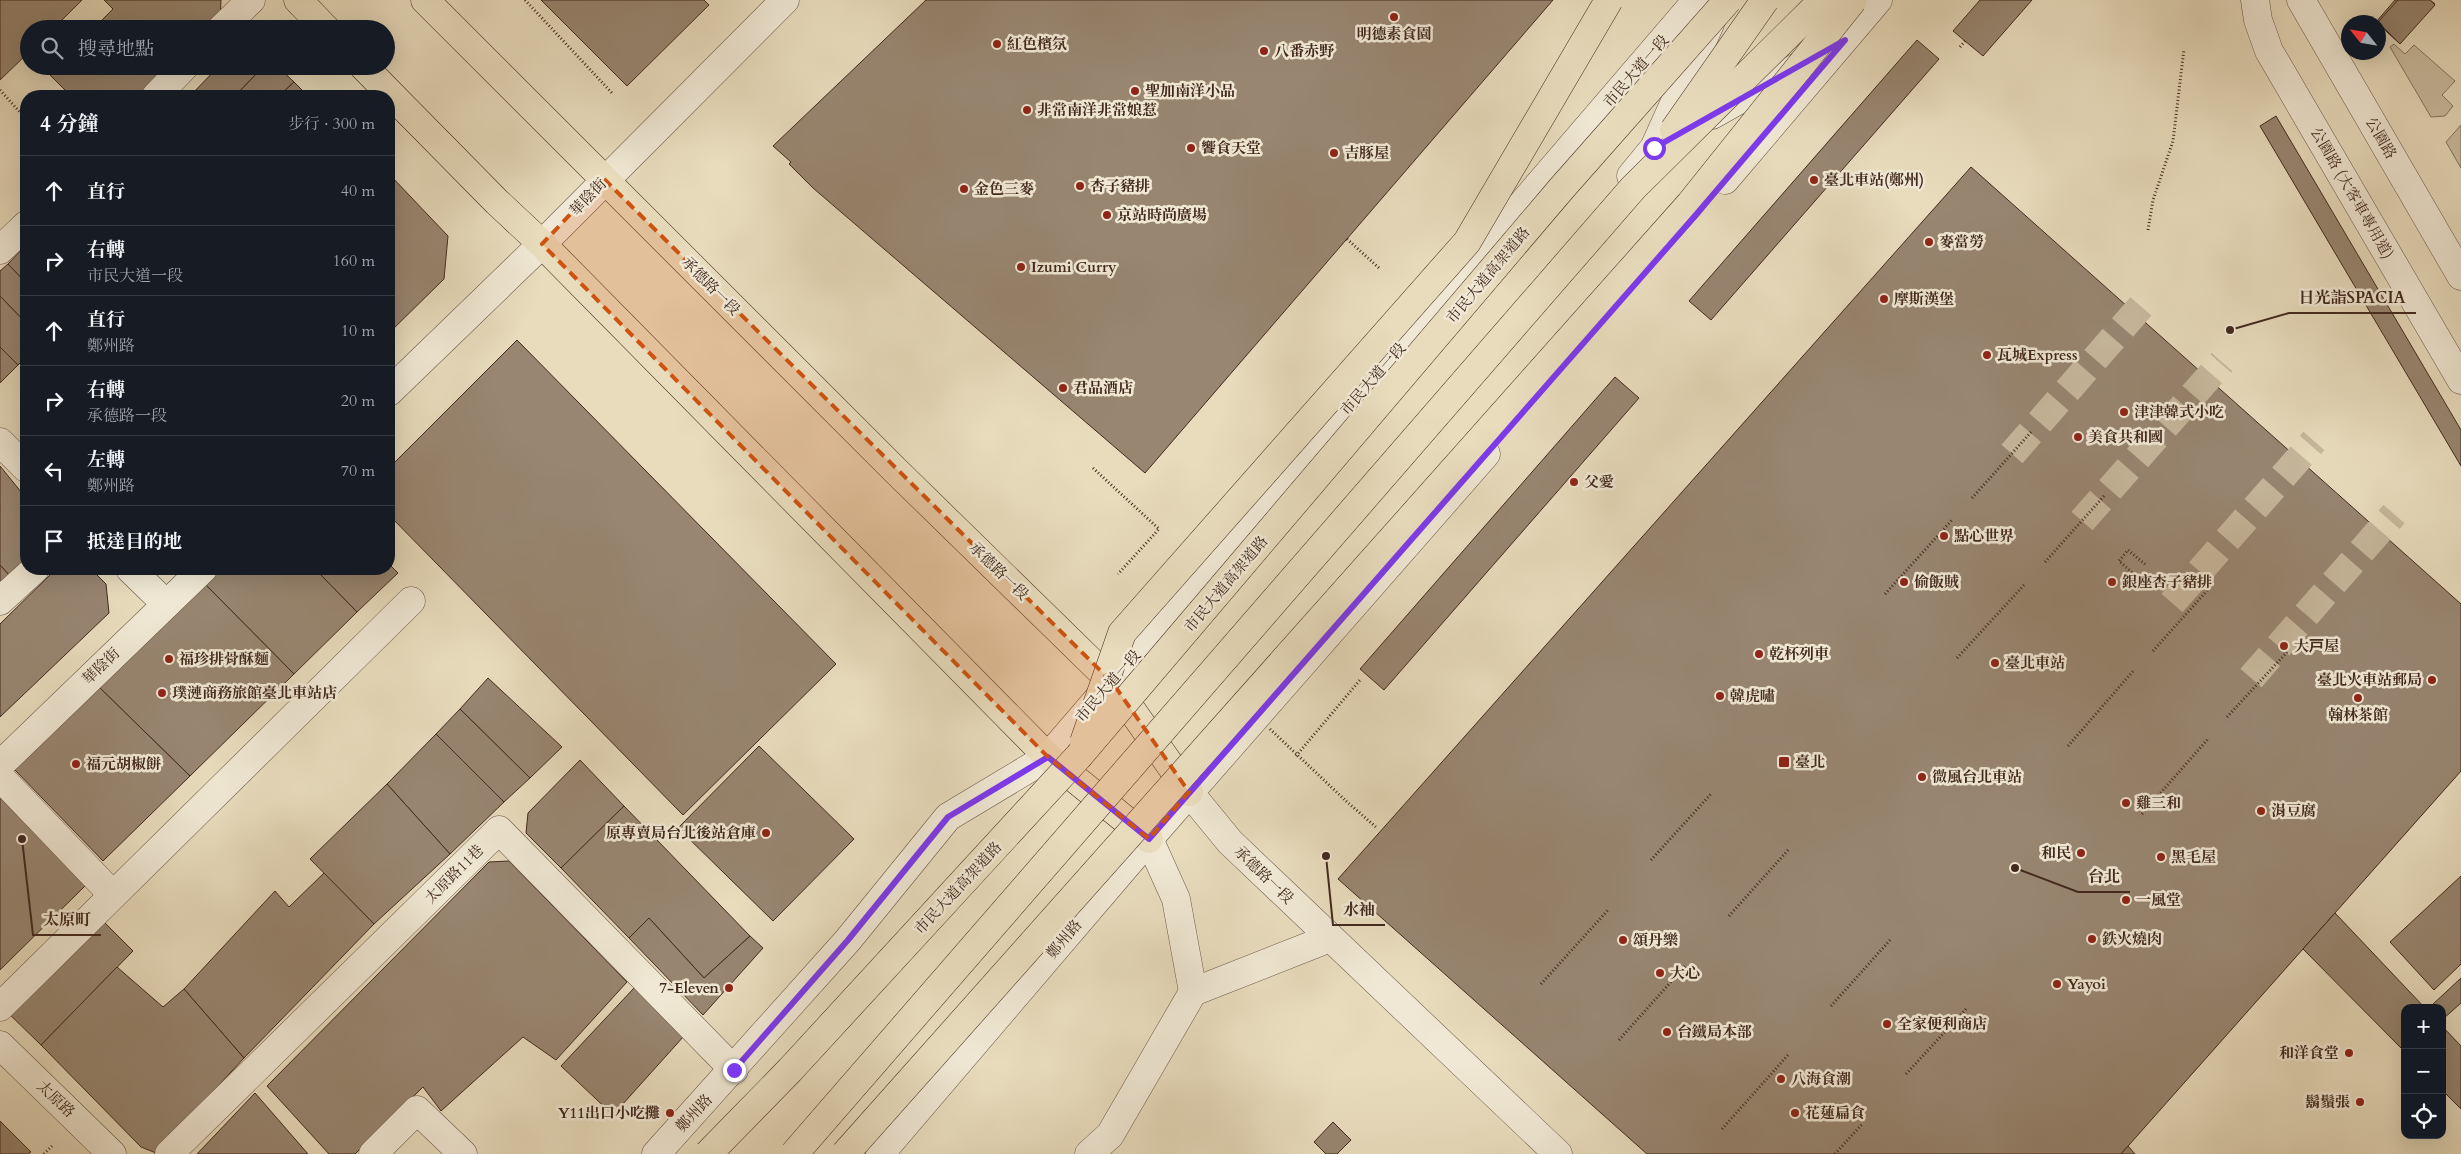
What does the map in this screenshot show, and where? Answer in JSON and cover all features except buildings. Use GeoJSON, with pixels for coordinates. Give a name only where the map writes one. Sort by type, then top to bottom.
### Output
{"type":"FeatureCollection","features":[{"type":"Feature","properties":{"kind":"main road"},"geometry":{"type":"LineString","coordinates":[[298,0],[317,20]]}},
{"type":"Feature","properties":{"kind":"main road","name":"承德路一段"},"geometry":{"type":"LineString","coordinates":[[425,0],[604,180],[1112,682],[1189,792]]}},
{"type":"Feature","properties":{"kind":"main road"},"geometry":{"type":"LineString","coordinates":[[1078,757],[1122,633],[1467,242],[1609,0]]}},
{"type":"Feature","properties":{"kind":"main road","name":"市民大道高架道路"},"geometry":{"type":"LineString","coordinates":[[708,1154],[790,1070],[1078,757],[1561,189],[1728,0]]}},
{"type":"Feature","properties":{"kind":"main road"},"geometry":{"type":"LineString","coordinates":[[1633,188],[1765,0]]}},
{"type":"Feature","properties":{"kind":"main road"},"geometry":{"type":"LineString","coordinates":[[794,1154],[1633,188],[1823,0]]}},
{"type":"Feature","properties":{"kind":"main road"},"geometry":{"type":"LineString","coordinates":[[845,1154],[1690,204],[1853,0]]}},
{"type":"Feature","properties":{"kind":"main road"},"geometry":{"type":"LineString","coordinates":[[372,75],[387,90]]}},
{"type":"Feature","properties":{"kind":"main road"},"geometry":{"type":"LineString","coordinates":[[395,98],[497,202],[542,244],[1048,757],[1149,839]]}},
{"type":"Feature","properties":{"kind":"street"},"geometry":{"type":"LineString","coordinates":[[230,20],[251,0]]}},
{"type":"Feature","properties":{"kind":"street","name":"華陰街"},"geometry":{"type":"LineString","coordinates":[[395,386],[542,244],[785,0]]}},
{"type":"Feature","properties":{"kind":"street","name":"市民大道一段"},"geometry":{"type":"LineString","coordinates":[[1048,757],[1697,0]]}},
{"type":"Feature","properties":{"kind":"street"},"geometry":{"type":"LineString","coordinates":[[1566,253],[1654,148],[1721,0]]}},
{"type":"Feature","properties":{"kind":"street"},"geometry":{"type":"LineString","coordinates":[[1189,792],[1694,217],[1878,0]]}},
{"type":"Feature","properties":{"kind":"street","name":"公園路 (大客車專用道)"},"geometry":{"type":"LineString","coordinates":[[2255,0],[2258,20],[2269,51],[2461,380]]}},
{"type":"Feature","properties":{"kind":"street","name":"公園路"},"geometry":{"type":"LineString","coordinates":[[2301,0],[2461,276]]}},
{"type":"Feature","properties":{"kind":"street"},"geometry":{"type":"LineString","coordinates":[[1654,148],[1845,40]]}},
{"type":"Feature","properties":{"kind":"street"},"geometry":{"type":"LineString","coordinates":[[162,90],[176,75]]}},
{"type":"Feature","properties":{"kind":"street"},"geometry":{"type":"LineString","coordinates":[[0,250],[20,231]]}},
{"type":"Feature","properties":{"kind":"street"},"geometry":{"type":"LineString","coordinates":[[0,442],[20,462]]}},
{"type":"Feature","properties":{"kind":"street"},"geometry":{"type":"LineString","coordinates":[[0,600],[28,575]]}},
{"type":"Feature","properties":{"kind":"street"},"geometry":{"type":"LineString","coordinates":[[136,575],[166,604]]}},
{"type":"Feature","properties":{"kind":"street","name":"華陰街"},"geometry":{"type":"LineString","coordinates":[[0,765],[197,575]]}},
{"type":"Feature","properties":{"kind":"street"},"geometry":{"type":"LineString","coordinates":[[0,1007],[411,601]]}},
{"type":"Feature","properties":{"kind":"street","name":"鄭州路"},"geometry":{"type":"LineString","coordinates":[[656,1154],[734,1070],[848,940],[948,817],[1048,757]]}},
{"type":"Feature","properties":{"kind":"street"},"geometry":{"type":"LineString","coordinates":[[0,777],[113,895]]}},
{"type":"Feature","properties":{"kind":"street","name":"鄭州路"},"geometry":{"type":"LineString","coordinates":[[880,1154],[1189,792]]}},
{"type":"Feature","properties":{"kind":"street","name":"承德路一段"},"geometry":{"type":"LineString","coordinates":[[1189,792],[1230,842],[1558,1154]]}},
{"type":"Feature","properties":{"kind":"street","name":"太原路11巷"},"geometry":{"type":"LineString","coordinates":[[169,1154],[499,830],[734,1070]]}},
{"type":"Feature","properties":{"kind":"street"},"geometry":{"type":"LineString","coordinates":[[1149,839],[1176,899],[1193,992]]}},
{"type":"Feature","properties":{"kind":"street"},"geometry":{"type":"LineString","coordinates":[[1089,1154],[1110,1135],[1193,992],[1330,938]]}},
{"type":"Feature","properties":{"kind":"street","name":"太原路"},"geometry":{"type":"LineString","coordinates":[[0,1045],[112,1154]]}},
{"type":"Feature","properties":{"kind":"street"},"geometry":{"type":"LineString","coordinates":[[373,1154],[417,1110],[462,1154]]}},
{"type":"Feature","properties":{"kind":"path"},"geometry":{"type":"LineString","coordinates":[[525,0],[612,93]]}},
{"type":"Feature","properties":{"kind":"path"},"geometry":{"type":"LineString","coordinates":[[1960,47],[1965,41]]}},
{"type":"Feature","properties":{"kind":"path"},"geometry":{"type":"LineString","coordinates":[[2148,230],[2153,200],[2173,141],[2184,49]]}},
{"type":"Feature","properties":{"kind":"path"},"geometry":{"type":"LineString","coordinates":[[0,90],[20,112]]}},
{"type":"Feature","properties":{"kind":"path"},"geometry":{"type":"LineString","coordinates":[[1347,239],[1379,268]]}},
{"type":"Feature","properties":{"kind":"path"},"geometry":{"type":"LineString","coordinates":[[1972,498],[2032,431]]}},
{"type":"Feature","properties":{"kind":"path"},"geometry":{"type":"LineString","coordinates":[[1093,468],[1159,529],[1118,574]]}},
{"type":"Feature","properties":{"kind":"path"},"geometry":{"type":"LineString","coordinates":[[2045,562],[2105,495]]}},
{"type":"Feature","properties":{"kind":"path"},"geometry":{"type":"LineString","coordinates":[[1884,594],[1952,520]]}},
{"type":"Feature","properties":{"kind":"path"},"geometry":{"type":"LineString","coordinates":[[2137,577],[2119,561],[2128,550],[2146,565]]}},
{"type":"Feature","properties":{"kind":"path"},"geometry":{"type":"LineString","coordinates":[[1957,658],[2025,584]]}},
{"type":"Feature","properties":{"kind":"path"},"geometry":{"type":"LineString","coordinates":[[2153,651],[2213,584]]}},
{"type":"Feature","properties":{"kind":"path"},"geometry":{"type":"LineString","coordinates":[[2227,717],[2288,651]]}},
{"type":"Feature","properties":{"kind":"path"},"geometry":{"type":"LineString","coordinates":[[2068,746],[2134,670]]}},
{"type":"Feature","properties":{"kind":"path"},"geometry":{"type":"LineString","coordinates":[[1296,756],[1360,680]]}},
{"type":"Feature","properties":{"kind":"path"},"geometry":{"type":"LineString","coordinates":[[2142,814],[2208,739]]}},
{"type":"Feature","properties":{"kind":"path"},"geometry":{"type":"LineString","coordinates":[[1651,860],[1712,794]]}},
{"type":"Feature","properties":{"kind":"path"},"geometry":{"type":"LineString","coordinates":[[1346,801],[1377,828]]}},
{"type":"Feature","properties":{"kind":"path"},"geometry":{"type":"LineString","coordinates":[[1729,916],[1789,849]]}},
{"type":"Feature","properties":{"kind":"path"},"geometry":{"type":"LineString","coordinates":[[1541,984],[1608,910]]}},
{"type":"Feature","properties":{"kind":"path"},"geometry":{"type":"LineString","coordinates":[[1831,1006],[1891,939]]}},
{"type":"Feature","properties":{"kind":"path"},"geometry":{"type":"LineString","coordinates":[[1619,1040],[1686,965]]}},
{"type":"Feature","properties":{"kind":"path"},"geometry":{"type":"LineString","coordinates":[[1906,1074],[1967,1008]]}},
{"type":"Feature","properties":{"kind":"path"},"geometry":{"type":"LineString","coordinates":[[1722,1130],[1788,1055]]}},
{"type":"Feature","properties":{"kind":"path"},"geometry":{"type":"LineString","coordinates":[[1836,1154],[1863,1123]]}},
{"type":"Feature","properties":{"kind":"highlighted area"},"geometry":{"type":"Polygon","coordinates":[[[604,179],[1112,682],[1189,792],[1149,839],[1048,757],[542,244],[604,179]]]}},
{"type":"Feature","properties":{"kind":"shaded area"},"geometry":{"type":"Polygon","coordinates":[[[2394,44],[2405,54],[2414,45],[2455,81],[2442,95],[2453,106],[2445,116],[2431,117],[2390,47],[2394,44]]]}},
{"type":"Feature","properties":{"kind":"shaded area"},"geometry":{"type":"Polygon","coordinates":[[[2461,125],[2461,168],[2446,142],[2461,125]]]}},
{"type":"Feature","properties":{"kind":"tunnel"},"geometry":{"type":"LineString","coordinates":[[2012,454],[2150,296]]}},
{"type":"Feature","properties":{"kind":"tunnel"},"geometry":{"type":"LineString","coordinates":[[2082,521],[2222,362]]}},
{"type":"Feature","properties":{"kind":"tunnel"},"geometry":{"type":"LineString","coordinates":[[2172,603],[2314,441]]}},
{"type":"Feature","properties":{"kind":"tunnel"},"geometry":{"type":"LineString","coordinates":[[2251,678],[2394,514]]}},
{"type":"Feature","properties":{"kind":"place","name":"明德素食園"},"geometry":{"type":"Point","coordinates":[1394,17]}},
{"type":"Feature","properties":{"kind":"place","name":"紅色檳氛"},"geometry":{"type":"Point","coordinates":[997,44]}},
{"type":"Feature","properties":{"kind":"place","name":"八番赤野"},"geometry":{"type":"Point","coordinates":[1264,51]}},
{"type":"Feature","properties":{"kind":"place","name":"聖加南洋小品"},"geometry":{"type":"Point","coordinates":[1135,91]}},
{"type":"Feature","properties":{"kind":"place","name":"非常南洋非常娘惹"},"geometry":{"type":"Point","coordinates":[1027,110]}},
{"type":"Feature","properties":{"kind":"place","name":"饗食天堂"},"geometry":{"type":"Point","coordinates":[1191,148]}},
{"type":"Feature","properties":{"kind":"place","name":"吉豚屋"},"geometry":{"type":"Point","coordinates":[1334,153]}},
{"type":"Feature","properties":{"kind":"place","name":"臺北車站(鄭州)"},"geometry":{"type":"Point","coordinates":[1814,180]}},
{"type":"Feature","properties":{"kind":"place","name":"杏子豬排"},"geometry":{"type":"Point","coordinates":[1080,186]}},
{"type":"Feature","properties":{"kind":"place","name":"金色三麥"},"geometry":{"type":"Point","coordinates":[964,189]}},
{"type":"Feature","properties":{"kind":"place","name":"京站時尚廣場"},"geometry":{"type":"Point","coordinates":[1107,215]}},
{"type":"Feature","properties":{"kind":"place","name":"麥當勞"},"geometry":{"type":"Point","coordinates":[1929,242]}},
{"type":"Feature","properties":{"kind":"place","name":"Izumi Curry"},"geometry":{"type":"Point","coordinates":[1021,267]}},
{"type":"Feature","properties":{"kind":"place","name":"摩斯漢堡"},"geometry":{"type":"Point","coordinates":[1884,299]}},
{"type":"Feature","properties":{"kind":"place","name":"日光詣SPACIA"},"geometry":{"type":"Point","coordinates":[2230,330]}},
{"type":"Feature","properties":{"kind":"place","name":"瓦城Express"},"geometry":{"type":"Point","coordinates":[1987,355]}},
{"type":"Feature","properties":{"kind":"place","name":"君品酒店"},"geometry":{"type":"Point","coordinates":[1063,388]}},
{"type":"Feature","properties":{"kind":"place","name":"津津韓式小吃"},"geometry":{"type":"Point","coordinates":[2124,412]}},
{"type":"Feature","properties":{"kind":"place","name":"美食共和國"},"geometry":{"type":"Point","coordinates":[2078,437]}},
{"type":"Feature","properties":{"kind":"place","name":"父愛"},"geometry":{"type":"Point","coordinates":[1574,482]}},
{"type":"Feature","properties":{"kind":"place","name":"點心世界"},"geometry":{"type":"Point","coordinates":[1944,536]}},
{"type":"Feature","properties":{"kind":"place","name":"偷飯賊"},"geometry":{"type":"Point","coordinates":[1904,582]}},
{"type":"Feature","properties":{"kind":"place","name":"銀座杏子豬排"},"geometry":{"type":"Point","coordinates":[2112,582]}},
{"type":"Feature","properties":{"kind":"place","name":"大戸屋"},"geometry":{"type":"Point","coordinates":[2284,646]}},
{"type":"Feature","properties":{"kind":"place","name":"乾杯列車"},"geometry":{"type":"Point","coordinates":[1759,654]}},
{"type":"Feature","properties":{"kind":"place","name":"福珍排骨酥麵"},"geometry":{"type":"Point","coordinates":[169,659]}},
{"type":"Feature","properties":{"kind":"place","name":"臺北車站"},"geometry":{"type":"Point","coordinates":[1995,663]}},
{"type":"Feature","properties":{"kind":"place","name":"臺北火車站郵局"},"geometry":{"type":"Point","coordinates":[2432,680]}},
{"type":"Feature","properties":{"kind":"place","name":"璞漣商務旅館臺北車站店"},"geometry":{"type":"Point","coordinates":[162,693]}},
{"type":"Feature","properties":{"kind":"place","name":"韓虎嘯"},"geometry":{"type":"Point","coordinates":[1720,696]}},
{"type":"Feature","properties":{"kind":"place","name":"翰林茶館"},"geometry":{"type":"Point","coordinates":[2358,698]}},
{"type":"Feature","properties":{"kind":"place","name":"臺北"},"geometry":{"type":"Point","coordinates":[1784,762]}},
{"type":"Feature","properties":{"kind":"place","name":"福元胡椒餅"},"geometry":{"type":"Point","coordinates":[76,764]}},
{"type":"Feature","properties":{"kind":"place","name":"微風台北車站"},"geometry":{"type":"Point","coordinates":[1922,777]}},
{"type":"Feature","properties":{"kind":"place","name":"雞三和"},"geometry":{"type":"Point","coordinates":[2126,803]}},
{"type":"Feature","properties":{"kind":"place","name":"涓豆腐"},"geometry":{"type":"Point","coordinates":[2261,811]}},
{"type":"Feature","properties":{"kind":"place","name":"原專賣局台北後站倉庫"},"geometry":{"type":"Point","coordinates":[766,833]}},
{"type":"Feature","properties":{"kind":"place","name":"太原町"},"geometry":{"type":"Point","coordinates":[22,839]}},
{"type":"Feature","properties":{"kind":"place","name":"和民"},"geometry":{"type":"Point","coordinates":[2081,853]}},
{"type":"Feature","properties":{"kind":"place","name":"水袖"},"geometry":{"type":"Point","coordinates":[1326,856]}},
{"type":"Feature","properties":{"kind":"place","name":"黑毛屋"},"geometry":{"type":"Point","coordinates":[2161,857]}},
{"type":"Feature","properties":{"kind":"place","name":"台北"},"geometry":{"type":"Point","coordinates":[2015,868]}},
{"type":"Feature","properties":{"kind":"place","name":"一風堂"},"geometry":{"type":"Point","coordinates":[2126,900]}},
{"type":"Feature","properties":{"kind":"place","name":"鉄火燒肉"},"geometry":{"type":"Point","coordinates":[2092,939]}},
{"type":"Feature","properties":{"kind":"place","name":"頌丹樂"},"geometry":{"type":"Point","coordinates":[1623,940]}},
{"type":"Feature","properties":{"kind":"place","name":"大心"},"geometry":{"type":"Point","coordinates":[1660,973]}},
{"type":"Feature","properties":{"kind":"place","name":"Yayoi"},"geometry":{"type":"Point","coordinates":[2057,984]}},
{"type":"Feature","properties":{"kind":"place","name":"7-Eleven"},"geometry":{"type":"Point","coordinates":[729,988]}},
{"type":"Feature","properties":{"kind":"place","name":"全家便利商店"},"geometry":{"type":"Point","coordinates":[1887,1024]}},
{"type":"Feature","properties":{"kind":"place","name":"台鐵局本部"},"geometry":{"type":"Point","coordinates":[1667,1032]}},
{"type":"Feature","properties":{"kind":"place","name":"和洋食堂"},"geometry":{"type":"Point","coordinates":[2349,1053]}},
{"type":"Feature","properties":{"kind":"place","name":"八海食潮"},"geometry":{"type":"Point","coordinates":[1781,1079]}},
{"type":"Feature","properties":{"kind":"place","name":"鬍鬚張"},"geometry":{"type":"Point","coordinates":[2360,1102]}},
{"type":"Feature","properties":{"kind":"place","name":"Y11出口小吃攤"},"geometry":{"type":"Point","coordinates":[670,1113]}},
{"type":"Feature","properties":{"kind":"place","name":"花蓮扁食"},"geometry":{"type":"Point","coordinates":[1795,1113]}},
{"type":"Feature","properties":{"kind":"route"},"geometry":{"type":"LineString","coordinates":[[734,1070],[848,940],[948,817],[1048,757],[1149,839],[1694,217],[1845,40],[1654,148]]}}]}
